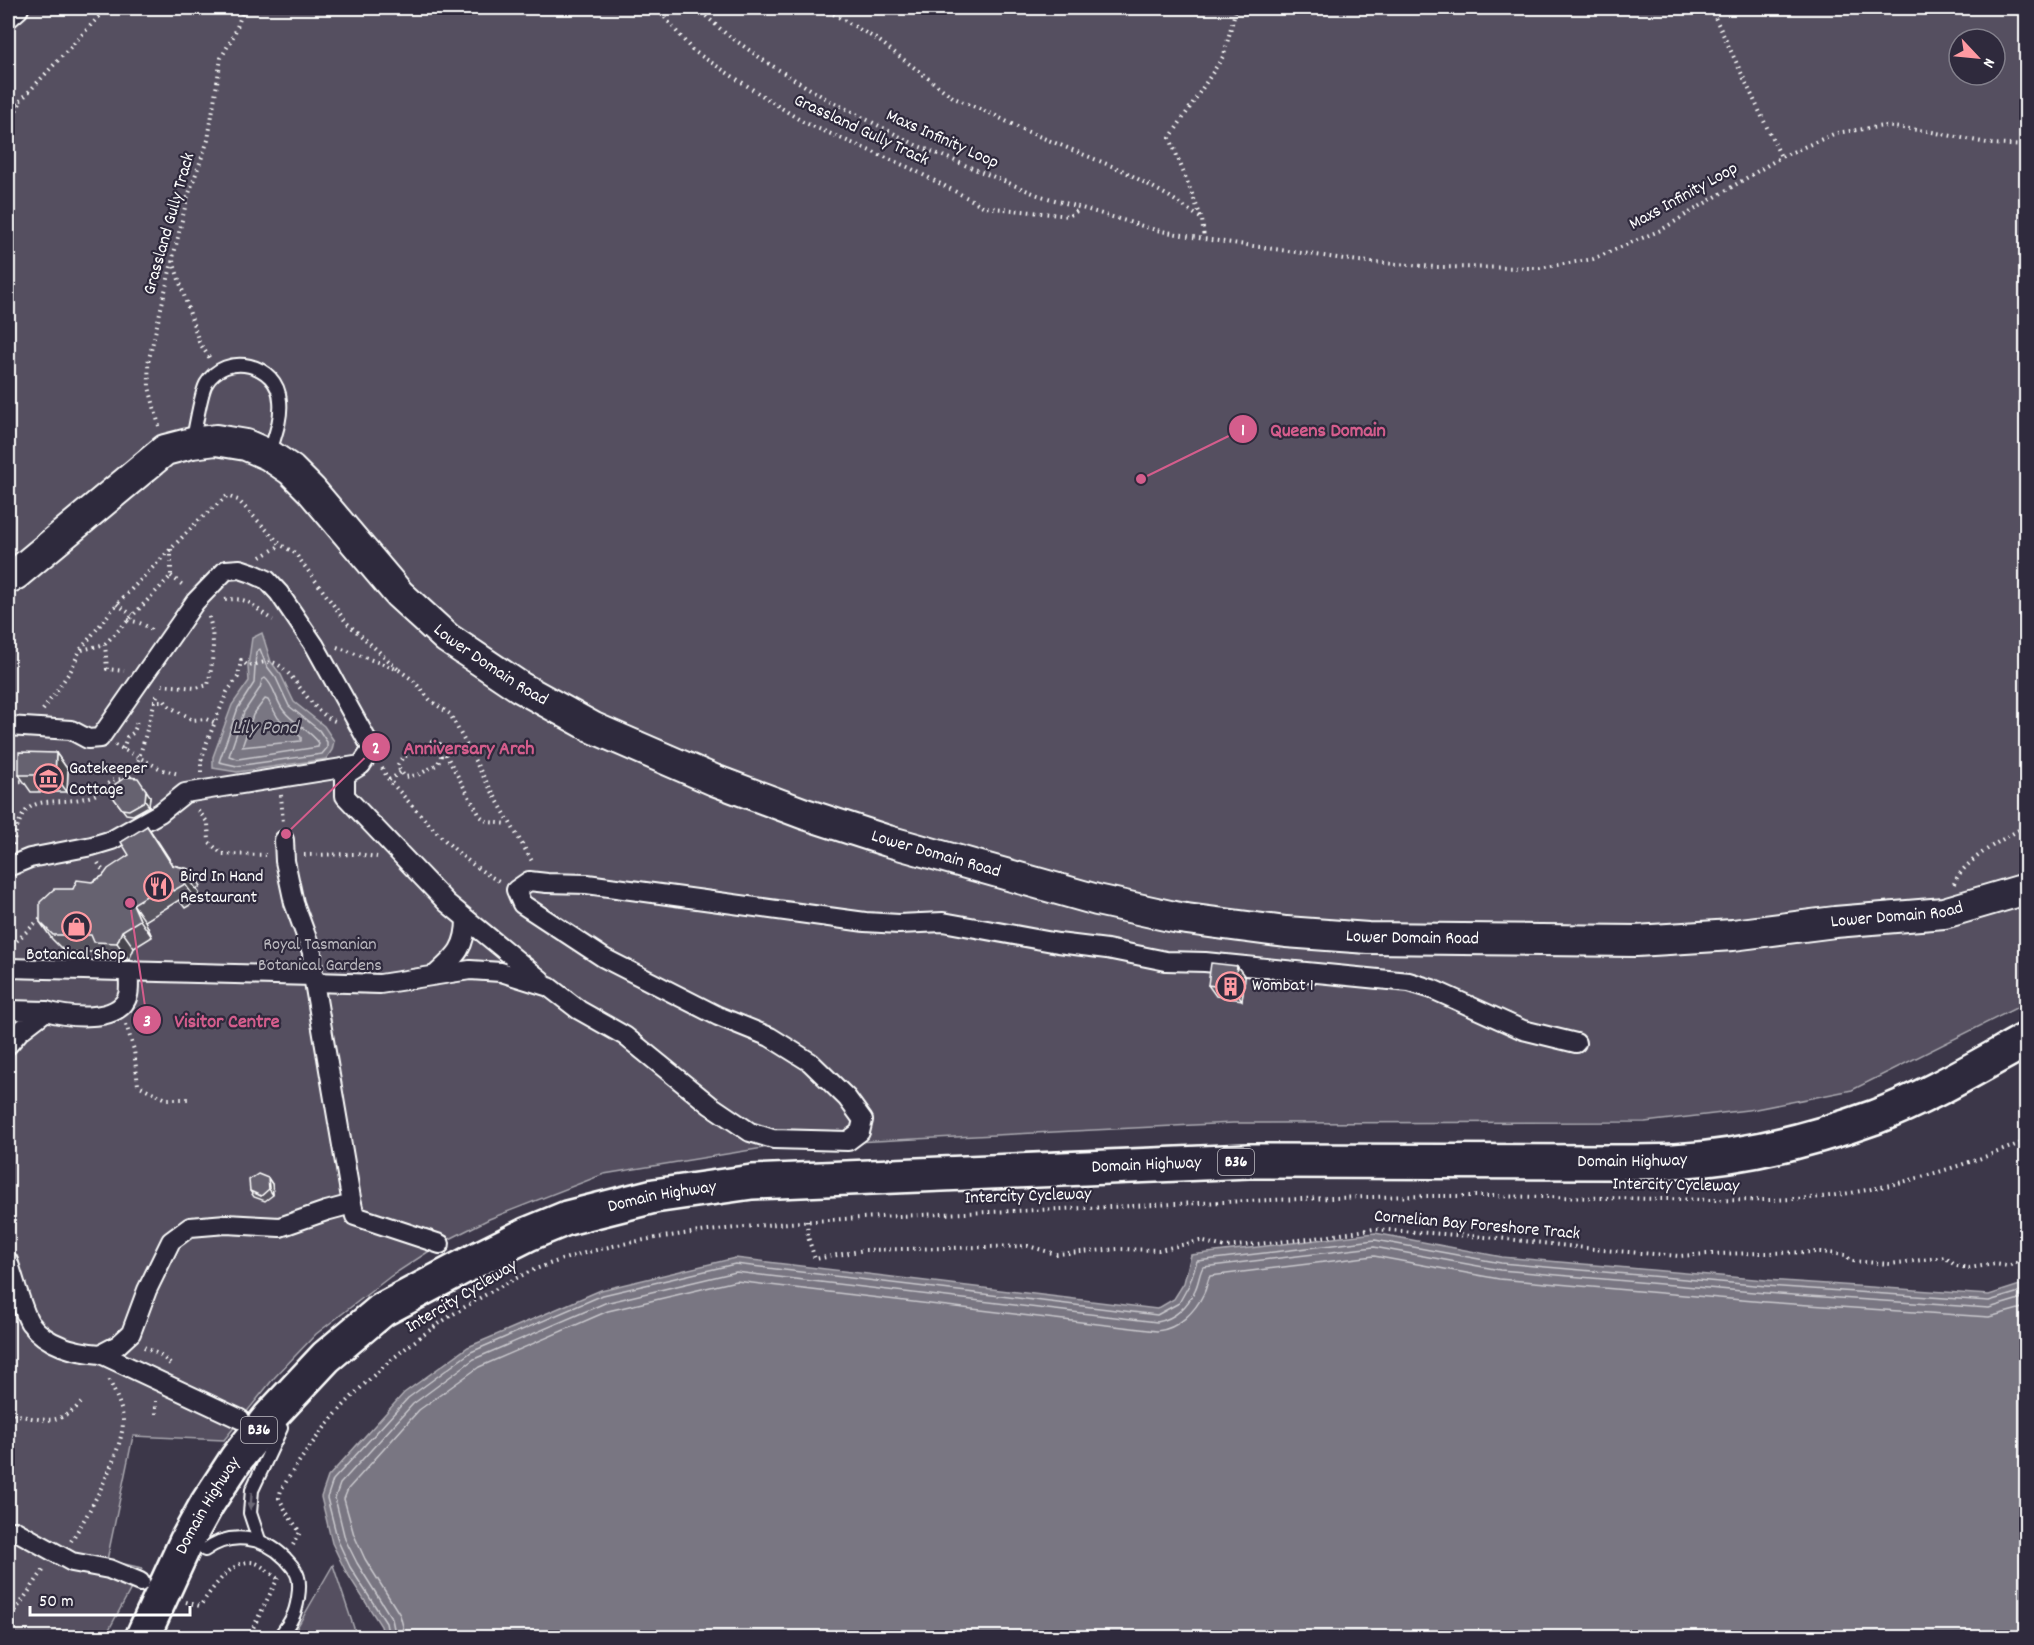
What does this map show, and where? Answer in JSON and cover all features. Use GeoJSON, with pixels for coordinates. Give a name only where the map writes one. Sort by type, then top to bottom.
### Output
{"type":"FeatureCollection","features":[{"type":"Feature","properties":{"kind":"main road","name":"Domain Highway"},"geometry":{"type":"LineString","coordinates":[[142,1638],[186,1542],[237,1458],[269,1418],[326,1358],[382,1311],[528,1234],[567,1218],[654,1196],[752,1182],[1249,1161],[1615,1162],[1675,1161],[1733,1154],[1778,1146],[1877,1116],[1932,1091],[2026,1040]]}},
{"type":"Feature","properties":{"kind":"main road","name":"Domain Highway"},"geometry":{"type":"LineString","coordinates":[[166,1638],[205,1550],[252,1469],[281,1428],[335,1368],[441,1279]]}},
{"type":"Feature","properties":{"kind":"street"},"geometry":{"type":"LineString","coordinates":[[8,15],[16,8]]}},
{"type":"Feature","properties":{"kind":"street","name":"Lower Domain Road"},"geometry":{"type":"LineString","coordinates":[[179,447],[216,440],[246,445],[269,455],[291,470],[311,490],[399,594],[447,638],[520,687],[594,728],[714,780],[805,814],[888,841],[1097,900],[1179,918],[1286,932],[1368,938],[1636,941],[1733,935],[1835,922],[1944,913],[2026,889]]}},
{"type":"Feature","properties":{"kind":"street"},"geometry":{"type":"LineString","coordinates":[[8,578],[179,447]]}},
{"type":"Feature","properties":{"kind":"street"},"geometry":{"type":"LineString","coordinates":[[8,726],[71,730],[88,739],[100,738],[169,641],[226,570],[240,570],[267,580],[279,593],[315,646],[372,749],[361,765],[345,775],[345,796],[447,903],[549,987],[579,1010],[625,1036],[710,1105],[750,1132],[773,1139],[848,1141],[860,1132],[863,1120],[847,1098],[810,1062],[770,1037],[718,1016],[604,958],[522,904],[516,890],[529,881],[587,884],[865,922],[899,924],[943,922],[1166,961],[1205,962],[1409,982],[1432,989],[1523,1030],[1576,1043]]}},
{"type":"Feature","properties":{"kind":"street"},"geometry":{"type":"LineString","coordinates":[[9,859],[30,858],[112,840],[153,817],[200,785],[361,765]]}},
{"type":"Feature","properties":{"kind":"street"},"geometry":{"type":"LineString","coordinates":[[284,848],[294,903],[312,952],[313,979],[355,1216],[441,1244]]}},
{"type":"Feature","properties":{"kind":"street"},"geometry":{"type":"LineString","coordinates":[[435,975],[456,956],[466,938],[466,919]]}},
{"type":"Feature","properties":{"kind":"street"},"geometry":{"type":"LineString","coordinates":[[8,968],[129,971],[380,984],[470,969],[501,972],[549,987]]}},
{"type":"Feature","properties":{"kind":"street"},"geometry":{"type":"LineString","coordinates":[[8,1010],[46,1011],[68,1017],[93,1016],[115,1011],[128,997],[129,971]]}},
{"type":"Feature","properties":{"kind":"street"},"geometry":{"type":"LineString","coordinates":[[8,1045],[20,1031],[46,1011]]}},
{"type":"Feature","properties":{"kind":"street"},"geometry":{"type":"LineString","coordinates":[[96,1353],[118,1345],[131,1333],[147,1290],[171,1241],[190,1227],[226,1224],[280,1227],[326,1210],[352,1204]]}},
{"type":"Feature","properties":{"kind":"street"},"geometry":{"type":"LineString","coordinates":[[8,1261],[29,1323],[50,1342],[79,1352],[96,1353],[240,1419]]}},
{"type":"Feature","properties":{"kind":"street"},"geometry":{"type":"LineString","coordinates":[[8,1532],[16,1531],[72,1562],[109,1569],[140,1582]]}},
{"type":"Feature","properties":{"kind":"lane"},"geometry":{"type":"LineString","coordinates":[[179,447],[206,384],[218,370],[237,363],[259,368],[273,380],[280,400],[278,421],[269,455]]}},
{"type":"Feature","properties":{"kind":"lane"},"geometry":{"type":"LineString","coordinates":[[259,1540],[250,1513],[252,1490],[281,1428]]}},
{"type":"Feature","properties":{"kind":"lane"},"geometry":{"type":"LineString","coordinates":[[205,1550],[215,1543],[232,1539],[259,1540],[277,1550],[292,1566],[298,1578],[298,1590],[293,1617],[279,1638]]}},
{"type":"Feature","properties":{"kind":"path"},"geometry":{"type":"LineString","coordinates":[[8,114],[107,8]]}},
{"type":"Feature","properties":{"kind":"path","name":"Grassland Gully Track"},"geometry":{"type":"LineString","coordinates":[[179,447],[149,387],[148,363],[187,199],[208,140],[221,58],[234,35],[244,8]]}},
{"type":"Feature","properties":{"kind":"path","name":"Grassland Gully Track"},"geometry":{"type":"LineString","coordinates":[[657,8],[693,50],[803,122],[910,168],[985,207],[1069,216],[1080,209]]}},
{"type":"Feature","properties":{"kind":"path","name":"Maxs Infinity Loop"},"geometry":{"type":"LineString","coordinates":[[697,8],[725,33],[766,62],[823,97],[875,125],[954,162],[1038,195],[1156,230],[1358,261],[1436,267],[1540,268],[1593,259],[1661,230],[1781,157],[1836,134],[1884,126],[1927,131],[1992,144],[2026,146]]}},
{"type":"Feature","properties":{"kind":"path"},"geometry":{"type":"LineString","coordinates":[[823,8],[878,40],[954,98],[1124,171],[1170,197],[1202,219]]}},
{"type":"Feature","properties":{"kind":"path"},"geometry":{"type":"LineString","coordinates":[[1204,239],[1202,219],[1170,138],[1224,56],[1236,8]]}},
{"type":"Feature","properties":{"kind":"path"},"geometry":{"type":"LineString","coordinates":[[1709,8],[1781,157]]}},
{"type":"Feature","properties":{"kind":"path"},"geometry":{"type":"LineString","coordinates":[[8,126],[23,96]]}},
{"type":"Feature","properties":{"kind":"path"},"geometry":{"type":"LineString","coordinates":[[173,261],[199,342],[218,370]]}},
{"type":"Feature","properties":{"kind":"path"},"geometry":{"type":"LineString","coordinates":[[80,650],[105,643],[171,576],[171,548]]}},
{"type":"Feature","properties":{"kind":"path"},"geometry":{"type":"LineString","coordinates":[[9,859],[19,821],[23,813],[32,806],[45,801],[77,799],[93,795],[102,791],[111,781],[127,778],[134,772],[153,701],[163,684],[196,688],[208,685],[213,642],[210,620],[202,600],[240,598],[249,602],[279,625]]}},
{"type":"Feature","properties":{"kind":"path"},"geometry":{"type":"LineString","coordinates":[[117,604],[132,615]]}},
{"type":"Feature","properties":{"kind":"path"},"geometry":{"type":"LineString","coordinates":[[127,620],[149,628],[158,639],[169,641]]}},
{"type":"Feature","properties":{"kind":"path"},"geometry":{"type":"LineString","coordinates":[[105,643],[107,669],[113,672],[128,671],[142,680]]}},
{"type":"Feature","properties":{"kind":"path"},"geometry":{"type":"LineString","coordinates":[[315,646],[333,645],[399,670],[413,680],[431,701],[450,714],[510,824],[547,883]]}},
{"type":"Feature","properties":{"kind":"path"},"geometry":{"type":"LineString","coordinates":[[100,738],[163,770],[200,785],[201,761],[207,742],[228,692],[238,677],[241,660],[248,666],[271,662],[291,676],[326,718],[337,722],[331,713]]}},
{"type":"Feature","properties":{"kind":"path"},"geometry":{"type":"LineString","coordinates":[[153,701],[165,701],[168,706],[183,712],[192,720],[206,719],[216,723]]}},
{"type":"Feature","properties":{"kind":"path"},"geometry":{"type":"LineString","coordinates":[[123,749],[127,737],[133,733],[137,725],[134,715]]}},
{"type":"Feature","properties":{"kind":"path"},"geometry":{"type":"LineString","coordinates":[[430,741],[441,756],[438,764],[418,775],[405,777],[401,772],[396,766],[403,757],[421,751],[430,741]]}},
{"type":"Feature","properties":{"kind":"path"},"geometry":{"type":"LineString","coordinates":[[435,748],[440,744],[480,816],[488,822],[510,824]]}},
{"type":"Feature","properties":{"kind":"path"},"geometry":{"type":"LineString","coordinates":[[372,749],[389,780],[452,846],[487,876],[516,890]]}},
{"type":"Feature","properties":{"kind":"path"},"geometry":{"type":"LineString","coordinates":[[389,780],[401,772]]}},
{"type":"Feature","properties":{"kind":"path"},"geometry":{"type":"LineString","coordinates":[[8,782],[26,781]]}},
{"type":"Feature","properties":{"kind":"path"},"geometry":{"type":"LineString","coordinates":[[179,798],[201,812],[208,823],[209,842],[222,854],[284,848],[357,854],[385,859],[402,857]]}},
{"type":"Feature","properties":{"kind":"path"},"geometry":{"type":"LineString","coordinates":[[1944,913],[1957,877],[1964,869],[2000,841],[2026,826]]}},
{"type":"Feature","properties":{"kind":"path"},"geometry":{"type":"LineString","coordinates":[[101,869],[112,885]]}},
{"type":"Feature","properties":{"kind":"path"},"geometry":{"type":"LineString","coordinates":[[8,949],[50,909]]}},
{"type":"Feature","properties":{"kind":"path"},"geometry":{"type":"LineString","coordinates":[[120,1006],[135,1050],[138,1084],[166,1099],[191,1099]]}},
{"type":"Feature","properties":{"kind":"path","name":"Intercity Cycleway"},"geometry":{"type":"LineString","coordinates":[[248,1638],[300,1532],[279,1498],[292,1472],[323,1428],[386,1363],[429,1330],[496,1288],[534,1270],[572,1257],[669,1235],[807,1221],[1212,1202],[1430,1196],[1775,1200],[1852,1192],[1919,1178],[1992,1155],[2026,1141]]}},
{"type":"Feature","properties":{"kind":"path","name":"Cornelian Bay Foreshore Track"},"geometry":{"type":"LineString","coordinates":[[807,1221],[808,1237],[815,1258],[865,1250],[1028,1246],[1056,1254],[1118,1249],[1158,1250],[1200,1241],[1225,1247],[1309,1239],[1374,1229],[1498,1238],[1679,1256],[1821,1252],[1846,1255],[1851,1261],[1890,1264],[1946,1257],[1956,1266],[1969,1268],[1995,1264],[2008,1266],[2026,1259]]}},
{"type":"Feature","properties":{"kind":"path"},"geometry":{"type":"LineString","coordinates":[[8,1621],[74,1536],[106,1476],[118,1447],[123,1420],[116,1395],[96,1353]]}},
{"type":"Feature","properties":{"kind":"path"},"geometry":{"type":"LineString","coordinates":[[8,1411],[26,1417],[54,1420],[74,1410],[81,1403]]}},
{"type":"Feature","properties":{"kind":"path"},"geometry":{"type":"LineString","coordinates":[[181,1601],[200,1606],[228,1572],[240,1564],[250,1562],[258,1564],[278,1578]]}},
{"type":"Feature","properties":{"kind":"green space","name":"Royal Tasmanian Botanical Gardens"},"geometry":{"type":"Polygon","coordinates":[[[8,8],[2026,8],[2026,1003],[1852,1090],[1756,1109],[1645,1122],[1233,1123],[775,1146],[604,1174],[489,1219],[440,1244],[391,1276],[316,1334],[274,1378],[224,1440],[133,1436],[107,1560],[142,1568],[105,1637],[8,1638],[8,8]]]}},
{"type":"Feature","properties":{"kind":"green space"},"geometry":{"type":"Polygon","coordinates":[[[333,1565],[357,1637],[289,1637],[295,1631],[333,1565]]]}},
{"type":"Feature","properties":{"kind":"water","name":"Lily Pond"},"geometry":{"type":"Polygon","coordinates":[[[262,633],[271,662],[281,675],[294,702],[324,726],[334,741],[332,750],[326,759],[237,772],[213,768],[213,757],[232,705],[249,681],[248,666],[252,638],[262,633]]]}},
{"type":"Feature","properties":{"kind":"water"},"geometry":{"type":"Polygon","coordinates":[[[1375,1233],[1502,1257],[1766,1280],[1989,1295],[2026,1283],[2026,1637],[384,1637],[381,1626],[345,1570],[332,1543],[321,1497],[328,1477],[404,1393],[468,1347],[601,1290],[735,1258],[1157,1309],[1174,1299],[1184,1283],[1191,1255],[1375,1233]]]}},
{"type":"Feature","properties":{"kind":"building"},"geometry":{"type":"Polygon","coordinates":[[[19,752],[56,753],[55,775],[19,775],[19,752]]]}},
{"type":"Feature","properties":{"kind":"building"},"geometry":{"type":"Polygon","coordinates":[[[126,777],[138,778],[146,790],[145,801],[129,810],[122,809],[113,797],[114,785],[126,777]]]}},
{"type":"Feature","properties":{"kind":"building"},"geometry":{"type":"Polygon","coordinates":[[[147,826],[172,865],[189,869],[184,872],[187,876],[185,884],[173,891],[168,883],[133,904],[140,920],[122,931],[117,943],[94,942],[91,935],[53,935],[40,922],[40,902],[54,889],[73,889],[77,880],[92,882],[103,876],[108,869],[129,855],[121,842],[147,826]]]}},
{"type":"Feature","properties":{"kind":"building"},"geometry":{"type":"Polygon","coordinates":[[[1211,963],[1237,966],[1234,989],[1208,985],[1211,963]]]}},
{"type":"Feature","properties":{"kind":"building"},"geometry":{"type":"Polygon","coordinates":[[[258,1174],[268,1178],[269,1189],[261,1196],[250,1191],[249,1180],[258,1174]]]}},
{"type":"Feature","properties":{"kind":"place","name":"Queens Domain"},"geometry":{"type":"Point","coordinates":[1141,479]}},
{"type":"Feature","properties":{"kind":"place","name":"Gatekeeper Cottage"},"geometry":{"type":"Point","coordinates":[48,779]}},
{"type":"Feature","properties":{"kind":"place","name":"Anniversary Arch"},"geometry":{"type":"Point","coordinates":[286,834]}},
{"type":"Feature","properties":{"kind":"place","name":"Bird In Hand Restaurant"},"geometry":{"type":"Point","coordinates":[159,887]}},
{"type":"Feature","properties":{"kind":"place","name":"Visitor Centre"},"geometry":{"type":"Point","coordinates":[130,903]}},
{"type":"Feature","properties":{"kind":"place","name":"Botanical Shop"},"geometry":{"type":"Point","coordinates":[76,926]}},
{"type":"Feature","properties":{"kind":"place","name":"Wombat 1"},"geometry":{"type":"Point","coordinates":[1231,986]}}]}
